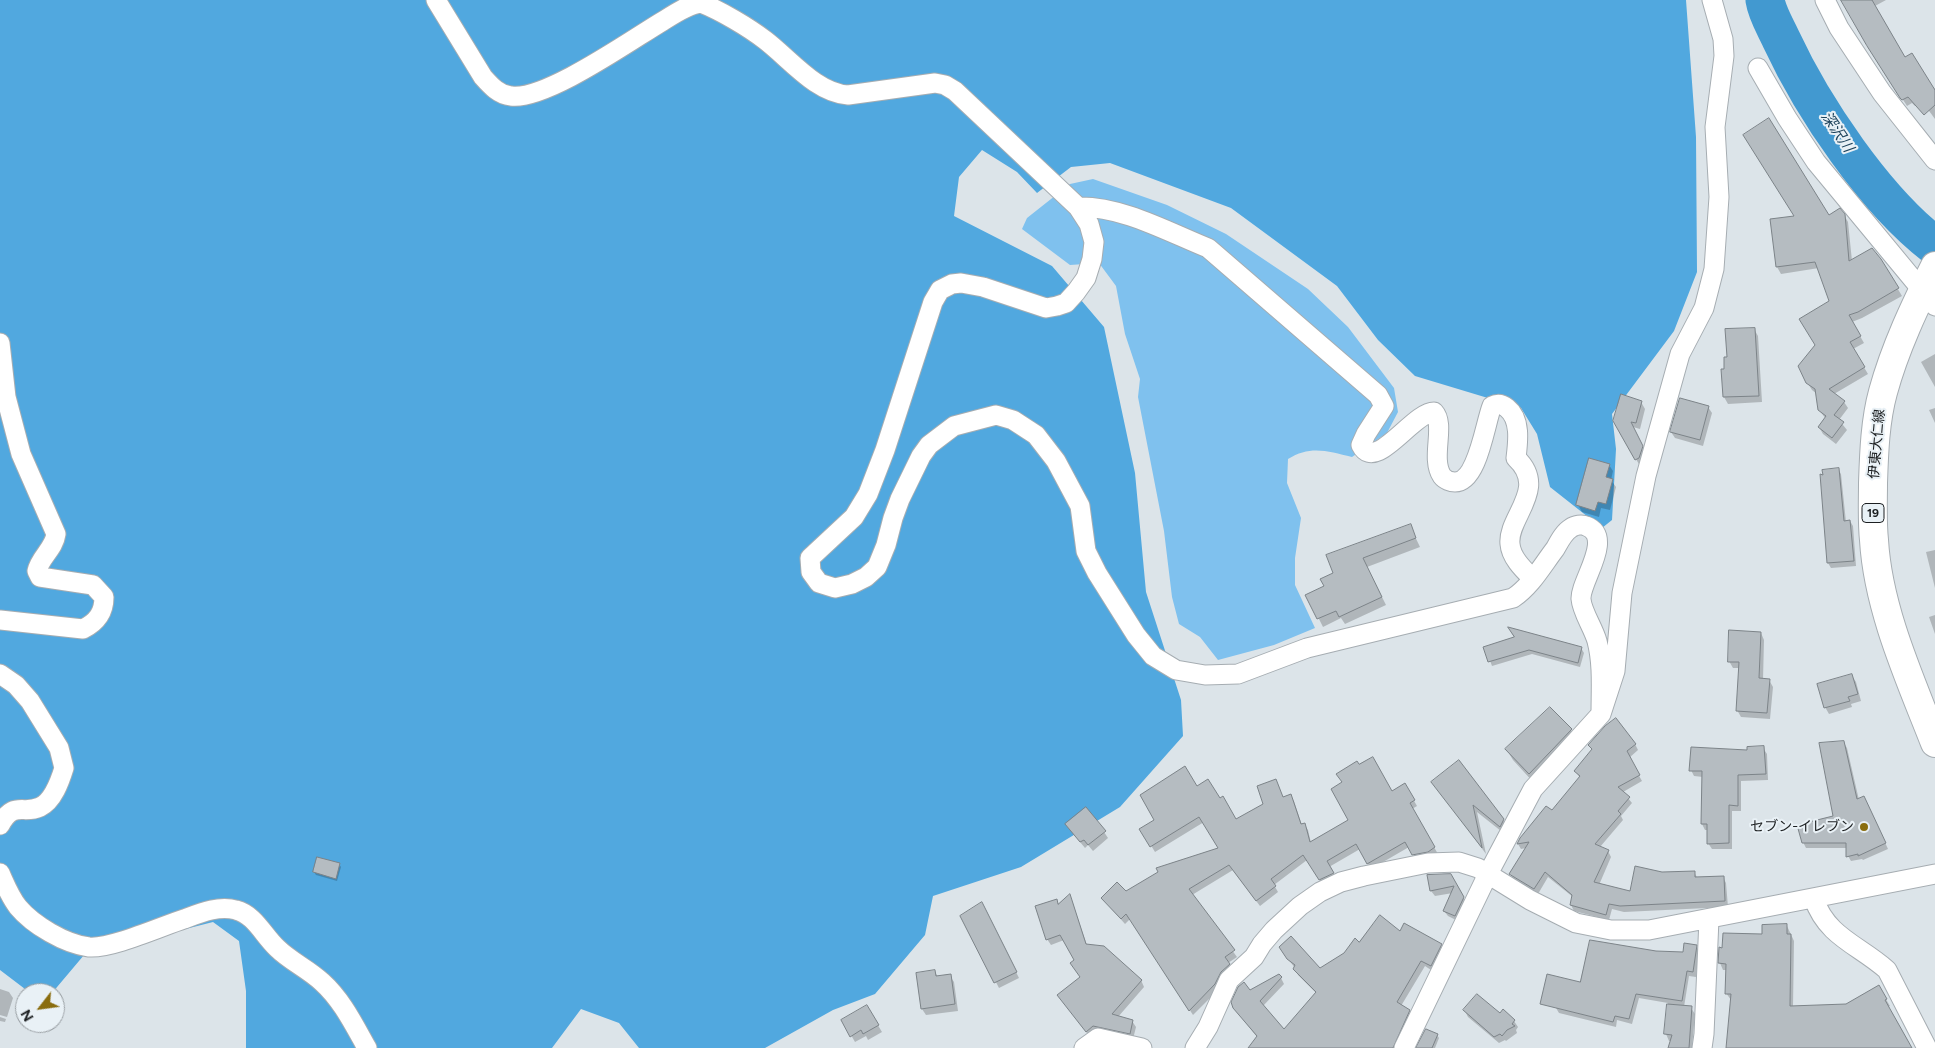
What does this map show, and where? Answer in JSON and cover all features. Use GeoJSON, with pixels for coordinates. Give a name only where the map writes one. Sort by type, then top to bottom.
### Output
{"type":"FeatureCollection","features":[{"type":"Feature","properties":{"kind":"main road","name":"伊東大仁線"},"geometry":{"type":"LineString","coordinates":[[1930,286],[1904,331],[1883,393],[1874,461],[1874,541],[1880,579],[1890,620],[1910,680],[1935,743]]}},
{"type":"Feature","properties":{"kind":"street"},"geometry":{"type":"LineString","coordinates":[[436,0],[483,78],[502,94],[523,97],[538,93],[572,76],[672,15],[696,3],[701,3],[764,39],[824,89],[837,94],[848,95],[935,83],[945,85],[969,104],[1078,208],[1089,224],[1094,242],[1092,259],[1086,278],[1066,303],[1046,308],[983,287],[961,283],[952,284],[940,290],[933,302],[885,450],[868,494],[854,517],[810,558],[811,572],[819,583],[835,588],[852,584],[866,577],[877,567],[900,499],[921,456],[929,445],[954,426],[996,415],[1012,420],[1036,435],[1056,461],[1080,506],[1086,551],[1097,574],[1147,649],[1153,656],[1176,670],[1205,675],[1238,674],[1307,648],[1513,598],[1525,590],[1563,536],[1571,528],[1581,525],[1588,527],[1595,535],[1598,548],[1592,568],[1582,588],[1581,598],[1583,609],[1598,642],[1601,662],[1600,714]]}},
{"type":"Feature","properties":{"kind":"street"},"geometry":{"type":"LineString","coordinates":[[1404,1048],[1488,874],[1533,789],[1600,714],[1615,671],[1622,593],[1646,476],[1680,354],[1704,308],[1714,268],[1719,197],[1715,127],[1724,56],[1723,39],[1712,0]]}},
{"type":"Feature","properties":{"kind":"street"},"geometry":{"type":"LineString","coordinates":[[1825,0],[1839,28],[1882,93],[1935,160]]}},
{"type":"Feature","properties":{"kind":"street"},"geometry":{"type":"LineString","coordinates":[[1758,68],[1787,118],[1816,162],[1930,286]]}},
{"type":"Feature","properties":{"kind":"street"},"geometry":{"type":"LineString","coordinates":[[1078,208],[1095,207],[1144,222],[1208,248],[1378,395],[1384,406],[1366,434],[1362,445],[1363,449],[1370,452],[1378,452],[1389,445],[1418,418],[1429,412],[1434,412],[1439,419],[1438,465],[1442,476],[1451,482],[1458,482],[1464,480],[1471,472],[1487,428],[1492,406],[1496,404],[1503,405],[1510,411],[1517,426],[1516,458],[1523,464],[1528,479],[1525,502],[1511,532],[1510,544],[1514,556],[1533,580]]}},
{"type":"Feature","properties":{"kind":"street"},"geometry":{"type":"LineString","coordinates":[[0,343],[6,397],[21,454],[56,534],[55,544],[39,563],[37,571],[40,577],[93,585],[104,597],[104,606],[99,617],[83,629],[0,620]]}},
{"type":"Feature","properties":{"kind":"street"},"geometry":{"type":"LineString","coordinates":[[0,674],[16,685],[30,701],[59,748],[64,768],[52,795],[40,808],[19,809],[10,812],[5,815],[0,824]]}},
{"type":"Feature","properties":{"kind":"street"},"geometry":{"type":"LineString","coordinates":[[1195,1048],[1208,1026],[1229,980],[1254,957],[1262,944],[1281,924],[1300,906],[1320,892],[1358,877],[1428,863],[1459,862],[1478,868],[1530,900],[1576,923],[1611,930],[1649,930],[1935,874]]}},
{"type":"Feature","properties":{"kind":"street"},"geometry":{"type":"LineString","coordinates":[[0,873],[17,906],[36,924],[70,942],[90,947],[111,944],[204,912],[223,908],[237,910],[254,919],[264,935],[278,949],[322,982],[342,1004],[367,1048]]}},
{"type":"Feature","properties":{"kind":"street"},"geometry":{"type":"LineString","coordinates":[[1814,898],[1818,911],[1831,929],[1887,970],[1927,1048]]}},
{"type":"Feature","properties":{"kind":"street"},"geometry":{"type":"LineString","coordinates":[[1702,1048],[1709,919]]}},
{"type":"Feature","properties":{"kind":"street"},"geometry":{"type":"LineString","coordinates":[[1084,1048],[1098,1038],[1142,1048]]}},
{"type":"Feature","properties":{"kind":"shaded area"},"geometry":{"type":"Polygon","coordinates":[[[0,0],[1686,0],[1696,137],[1697,272],[1674,331],[1612,414],[1616,449],[1612,520],[1602,528],[1550,487],[1537,434],[1521,408],[1415,376],[1378,340],[1337,286],[1231,208],[1110,163],[1071,167],[1037,193],[1017,172],[982,150],[959,177],[954,216],[1052,266],[1104,327],[1135,473],[1146,592],[1181,700],[1183,736],[1120,807],[1021,867],[933,896],[925,935],[875,994],[833,1010],[765,1048],[639,1048],[619,1023],[581,1009],[552,1048],[246,1048],[246,991],[239,941],[213,922],[154,937],[95,942],[60,983],[17,983],[0,970],[0,0]]]}},
{"type":"Feature","properties":{"kind":"shaded area"},"geometry":{"type":"Polygon","coordinates":[[[1093,179],[1167,205],[1226,234],[1308,289],[1348,327],[1394,388],[1398,412],[1387,433],[1352,457],[1319,450],[1304,452],[1288,459],[1287,483],[1301,518],[1295,558],[1295,585],[1315,628],[1274,645],[1218,660],[1200,637],[1179,624],[1172,597],[1164,531],[1138,397],[1140,379],[1125,334],[1116,286],[1099,263],[1070,265],[1022,229],[1027,218],[1070,184],[1093,179]]]}},
{"type":"Feature","properties":{"kind":"building"},"geometry":{"type":"Polygon","coordinates":[[[1841,0],[1872,0],[1905,57],[1912,53],[1935,90],[1935,105],[1924,115],[1908,97],[1902,100],[1900,98],[1841,0]]]}},
{"type":"Feature","properties":{"kind":"building"},"geometry":{"type":"Polygon","coordinates":[[[1769,118],[1829,215],[1840,208],[1845,214],[1849,261],[1872,248],[1899,288],[1858,312],[1849,315],[1861,336],[1850,342],[1865,367],[1829,389],[1845,401],[1834,415],[1844,422],[1832,438],[1818,427],[1826,416],[1818,410],[1815,389],[1806,383],[1798,366],[1815,345],[1799,319],[1829,301],[1815,262],[1776,267],[1770,219],[1794,216],[1743,135],[1769,118]]]}},
{"type":"Feature","properties":{"kind":"building"},"geometry":{"type":"Polygon","coordinates":[[[1755,328],[1759,396],[1723,397],[1721,369],[1724,369],[1724,357],[1727,357],[1725,329],[1755,328]]]}},
{"type":"Feature","properties":{"kind":"building"},"geometry":{"type":"Polygon","coordinates":[[[1621,394],[1642,401],[1636,423],[1631,422],[1643,446],[1639,458],[1635,460],[1613,421],[1621,394]]]}},
{"type":"Feature","properties":{"kind":"building"},"geometry":{"type":"Polygon","coordinates":[[[1680,398],[1709,406],[1700,440],[1670,432],[1680,398]]]}},
{"type":"Feature","properties":{"kind":"building"},"geometry":{"type":"Polygon","coordinates":[[[1589,458],[1610,464],[1606,477],[1613,479],[1606,504],[1598,502],[1595,511],[1576,505],[1589,458]]]}},
{"type":"Feature","properties":{"kind":"building"},"geometry":{"type":"Polygon","coordinates":[[[1839,468],[1844,521],[1850,520],[1854,561],[1827,563],[1820,474],[1823,475],[1822,470],[1839,468]]]}},
{"type":"Feature","properties":{"kind":"building"},"geometry":{"type":"Polygon","coordinates":[[[1411,524],[1416,538],[1363,558],[1382,597],[1339,617],[1336,611],[1317,619],[1305,595],[1324,586],[1320,579],[1333,573],[1326,555],[1411,524]]]}},
{"type":"Feature","properties":{"kind":"building"},"geometry":{"type":"Polygon","coordinates":[[[1508,627],[1582,647],[1578,663],[1529,650],[1488,662],[1483,647],[1514,637],[1508,627]]]}},
{"type":"Feature","properties":{"kind":"building"},"geometry":{"type":"Polygon","coordinates":[[[1729,630],[1761,632],[1759,678],[1770,679],[1767,713],[1736,711],[1739,662],[1728,662],[1729,630]]]}},
{"type":"Feature","properties":{"kind":"building"},"geometry":{"type":"Polygon","coordinates":[[[1852,674],[1858,694],[1848,697],[1850,701],[1824,708],[1817,684],[1852,674]]]}},
{"type":"Feature","properties":{"kind":"building"},"geometry":{"type":"Polygon","coordinates":[[[1550,707],[1572,729],[1529,774],[1505,749],[1550,707]]]}},
{"type":"Feature","properties":{"kind":"building"},"geometry":{"type":"Polygon","coordinates":[[[1616,718],[1636,744],[1627,751],[1640,775],[1618,787],[1630,797],[1618,811],[1621,814],[1595,844],[1609,850],[1594,882],[1630,891],[1635,866],[1662,872],[1695,871],[1695,877],[1724,876],[1725,901],[1620,906],[1609,904],[1606,915],[1570,905],[1572,895],[1545,872],[1534,889],[1509,874],[1529,842],[1517,844],[1520,838],[1546,806],[1552,810],[1580,776],[1574,771],[1592,749],[1588,745],[1605,726],[1616,718]]]}},
{"type":"Feature","properties":{"kind":"building"},"geometry":{"type":"Polygon","coordinates":[[[1844,741],[1857,799],[1864,796],[1886,843],[1858,856],[1858,854],[1846,857],[1846,843],[1802,843],[1797,825],[1833,816],[1819,743],[1844,741]]]}},
{"type":"Feature","properties":{"kind":"building"},"geometry":{"type":"Polygon","coordinates":[[[1764,746],[1766,774],[1738,775],[1738,806],[1729,805],[1729,843],[1707,844],[1707,824],[1701,824],[1702,771],[1689,771],[1691,747],[1747,750],[1747,747],[1764,746]]]}},
{"type":"Feature","properties":{"kind":"building"},"geometry":{"type":"Polygon","coordinates":[[[1373,757],[1392,791],[1405,783],[1415,800],[1410,803],[1435,847],[1428,852],[1412,855],[1405,842],[1367,864],[1356,844],[1327,861],[1334,873],[1319,880],[1303,855],[1271,879],[1276,886],[1256,901],[1229,865],[1189,889],[1235,950],[1225,957],[1230,964],[1221,972],[1215,984],[1189,1011],[1126,914],[1121,919],[1101,898],[1117,882],[1126,891],[1158,872],[1156,868],[1218,848],[1199,817],[1150,847],[1139,829],[1154,820],[1140,795],[1185,766],[1197,786],[1208,779],[1220,798],[1223,796],[1236,819],[1263,804],[1257,786],[1276,779],[1283,797],[1291,794],[1301,824],[1305,823],[1310,842],[1348,820],[1331,789],[1342,782],[1336,774],[1357,761],[1359,764],[1373,757]]]}},
{"type":"Feature","properties":{"kind":"building"},"geometry":{"type":"Polygon","coordinates":[[[1459,760],[1504,819],[1500,827],[1473,805],[1482,848],[1431,782],[1459,760]]]}},
{"type":"Feature","properties":{"kind":"building"},"geometry":{"type":"Polygon","coordinates":[[[1086,807],[1106,831],[1088,845],[1084,840],[1080,842],[1065,824],[1086,807]]]}},
{"type":"Feature","properties":{"kind":"building"},"geometry":{"type":"Polygon","coordinates":[[[317,857],[340,863],[336,879],[313,872],[317,857]]]}},
{"type":"Feature","properties":{"kind":"building"},"geometry":{"type":"Polygon","coordinates":[[[1451,874],[1464,897],[1455,916],[1443,911],[1454,886],[1430,891],[1427,875],[1451,874]]]}},
{"type":"Feature","properties":{"kind":"building"},"geometry":{"type":"Polygon","coordinates":[[[1070,894],[1086,944],[1104,946],[1142,980],[1112,1014],[1133,1020],[1130,1034],[1093,1026],[1086,1032],[1057,995],[1080,977],[1070,963],[1074,960],[1060,935],[1046,940],[1035,906],[1057,899],[1058,904],[1070,894]]]}},
{"type":"Feature","properties":{"kind":"building"},"geometry":{"type":"Polygon","coordinates":[[[982,902],[1017,972],[994,983],[960,916],[982,902]]]}},
{"type":"Feature","properties":{"kind":"building"},"geometry":{"type":"Polygon","coordinates":[[[1380,915],[1400,931],[1404,923],[1442,944],[1431,966],[1421,961],[1397,1002],[1410,1010],[1393,1048],[1248,1048],[1257,1036],[1233,1008],[1231,1002],[1238,987],[1244,982],[1250,990],[1279,974],[1282,977],[1260,1001],[1284,1029],[1316,992],[1293,969],[1295,965],[1287,959],[1279,947],[1291,936],[1320,968],[1344,953],[1355,938],[1359,942],[1380,915]]]}},
{"type":"Feature","properties":{"kind":"building"},"geometry":{"type":"Polygon","coordinates":[[[1787,924],[1787,934],[1791,934],[1790,1006],[1846,1004],[1879,985],[1887,999],[1885,1000],[1912,1048],[1726,1048],[1731,994],[1725,994],[1726,964],[1718,963],[1719,947],[1722,948],[1723,933],[1762,934],[1762,925],[1787,924]]]}},
{"type":"Feature","properties":{"kind":"building"},"geometry":{"type":"Polygon","coordinates":[[[1590,940],[1656,951],[1683,952],[1684,943],[1697,945],[1693,972],[1687,971],[1682,1001],[1636,994],[1629,1019],[1615,1016],[1613,1022],[1540,1004],[1547,974],[1580,982],[1590,940]]]}},
{"type":"Feature","properties":{"kind":"building"},"geometry":{"type":"Polygon","coordinates":[[[935,970],[936,976],[951,974],[955,1004],[921,1009],[916,973],[935,970]]]}},
{"type":"Feature","properties":{"kind":"building"},"geometry":{"type":"Polygon","coordinates":[[[1477,994],[1500,1013],[1503,1009],[1515,1020],[1512,1024],[1515,1026],[1507,1030],[1502,1036],[1500,1034],[1494,1037],[1463,1010],[1477,994]]]}},
{"type":"Feature","properties":{"kind":"building"},"geometry":{"type":"Polygon","coordinates":[[[1667,1004],[1692,1006],[1689,1048],[1668,1048],[1672,1035],[1664,1034],[1667,1004]]]}},
{"type":"Feature","properties":{"kind":"building"},"geometry":{"type":"Polygon","coordinates":[[[867,1005],[879,1025],[863,1034],[861,1030],[850,1037],[841,1020],[867,1005]]]}},
{"type":"Feature","properties":{"kind":"building"},"geometry":{"type":"Polygon","coordinates":[[[1426,1029],[1438,1034],[1432,1048],[1416,1048],[1426,1029]]]}},
{"type":"Feature","properties":{"kind":"waterway","name":"深沢川"},"geometry":{"type":"LineString","coordinates":[[1765,0],[1771,20],[1794,66],[1828,123],[1868,178],[1890,204],[1912,227],[1935,246]]}},
{"type":"Feature","properties":{"kind":"place","name":"セブン-イレブン"},"geometry":{"type":"Point","coordinates":[1864,827]}}]}
